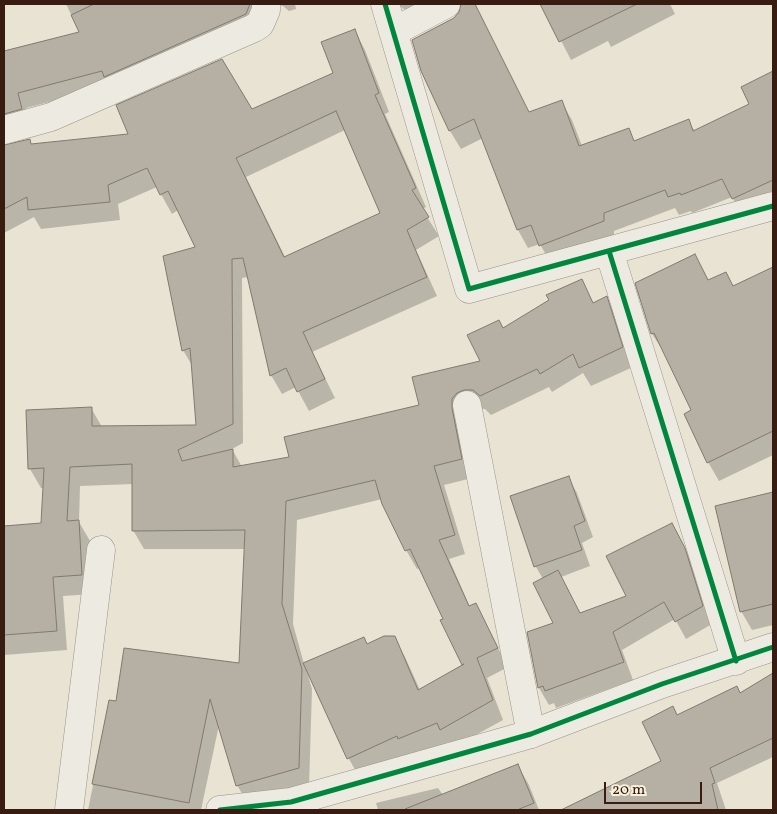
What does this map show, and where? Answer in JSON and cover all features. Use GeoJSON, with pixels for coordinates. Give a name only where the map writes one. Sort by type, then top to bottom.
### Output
{"type":"FeatureCollection","features":[{"type":"Feature","properties":{"kind":"street"},"geometry":{"type":"LineString","coordinates":[[4,130],[51,116],[254,28],[260,24],[266,10],[266,4]]}},
{"type":"Feature","properties":{"kind":"street"},"geometry":{"type":"LineString","coordinates":[[384,4],[469,289],[773,206]]}},
{"type":"Feature","properties":{"kind":"street"},"geometry":{"type":"LineString","coordinates":[[393,32],[446,4]]}},
{"type":"Feature","properties":{"kind":"street"},"geometry":{"type":"LineString","coordinates":[[609,251],[736,661]]}},
{"type":"Feature","properties":{"kind":"street"},"geometry":{"type":"LineString","coordinates":[[467,405],[531,734]]}},
{"type":"Feature","properties":{"kind":"street"},"geometry":{"type":"LineString","coordinates":[[69,810],[101,550]]}},
{"type":"Feature","properties":{"kind":"street"},"geometry":{"type":"LineString","coordinates":[[220,810],[291,802],[531,734],[662,684],[736,661],[773,647]]}},
{"type":"Feature","properties":{"kind":"building"},"geometry":{"type":"Polygon","coordinates":[[[94,4],[250,4],[246,14],[104,77],[102,71],[18,93],[22,109],[4,114],[4,51],[79,32],[71,15],[94,4]]]}},
{"type":"Feature","properties":{"kind":"building"},"geometry":{"type":"Polygon","coordinates":[[[461,4],[475,4],[529,112],[562,100],[579,146],[629,128],[634,141],[689,119],[693,131],[749,104],[741,87],[773,71],[773,180],[732,199],[722,179],[681,195],[680,193],[668,197],[665,190],[604,213],[604,221],[539,246],[531,225],[517,230],[474,119],[449,131],[421,71],[412,40],[454,18],[459,12],[461,4]]]}},
{"type":"Feature","properties":{"kind":"building"},"geometry":{"type":"Polygon","coordinates":[[[540,4],[637,4],[559,42],[540,4]]]}},
{"type":"Feature","properties":{"kind":"building"},"geometry":{"type":"Polygon","coordinates":[[[355,29],[379,93],[375,95],[416,188],[412,190],[429,217],[407,230],[427,277],[303,332],[325,379],[297,392],[286,368],[270,376],[243,258],[232,259],[233,424],[178,450],[182,461],[233,449],[233,467],[289,457],[284,437],[419,405],[412,377],[480,361],[467,335],[499,320],[503,328],[549,300],[546,295],[582,279],[593,303],[607,296],[623,347],[579,368],[573,354],[540,374],[537,369],[480,396],[473,390],[464,390],[457,393],[452,399],[462,459],[434,466],[455,535],[439,540],[469,606],[476,603],[498,648],[477,658],[493,700],[440,730],[437,723],[398,739],[397,736],[347,759],[303,663],[364,637],[367,644],[384,636],[395,636],[418,690],[464,664],[462,665],[440,620],[443,619],[410,549],[405,551],[382,504],[375,480],[286,501],[282,604],[302,669],[299,768],[236,786],[210,699],[189,803],[92,784],[109,700],[116,701],[124,648],[239,663],[245,530],[132,531],[132,464],[70,467],[67,521],[79,520],[82,575],[53,577],[57,631],[4,635],[4,526],[41,523],[44,468],[28,469],[26,410],[92,407],[92,426],[196,425],[190,348],[182,351],[163,256],[195,247],[168,191],[160,195],[147,168],[108,185],[110,202],[28,210],[27,197],[4,209],[4,145],[30,139],[31,144],[128,134],[116,105],[222,59],[252,109],[333,73],[321,42],[355,29]],[[336,111],[236,158],[284,257],[380,213],[336,111]]]}},
{"type":"Feature","properties":{"kind":"building"},"geometry":{"type":"Polygon","coordinates":[[[695,254],[708,280],[726,272],[733,286],[773,267],[773,431],[707,463],[684,414],[691,410],[654,333],[651,334],[635,283],[695,254]]]}},
{"type":"Feature","properties":{"kind":"building"},"geometry":{"type":"Polygon","coordinates":[[[569,476],[585,521],[574,526],[582,550],[534,567],[510,496],[569,476]]]}},
{"type":"Feature","properties":{"kind":"building"},"geometry":{"type":"Polygon","coordinates":[[[773,492],[773,604],[740,612],[715,506],[773,492]]]}},
{"type":"Feature","properties":{"kind":"building"},"geometry":{"type":"Polygon","coordinates":[[[672,523],[685,548],[703,606],[675,622],[664,602],[613,632],[624,662],[545,691],[543,686],[538,688],[527,632],[553,623],[533,583],[558,570],[580,613],[626,596],[606,556],[672,523]]]}},
{"type":"Feature","properties":{"kind":"building"},"geometry":{"type":"Polygon","coordinates":[[[773,673],[773,738],[710,768],[715,783],[712,784],[718,810],[561,810],[661,761],[642,722],[673,706],[677,715],[737,686],[740,693],[773,673]]]}},
{"type":"Feature","properties":{"kind":"building"},"geometry":{"type":"Polygon","coordinates":[[[518,764],[534,803],[517,810],[405,810],[405,809],[518,764]]]}},
{"type":"Feature","properties":{"kind":"cycle path"},"geometry":{"type":"LineString","coordinates":[[385,4],[469,289],[773,206]]}},
{"type":"Feature","properties":{"kind":"cycle path"},"geometry":{"type":"LineString","coordinates":[[609,251],[736,661]]}},
{"type":"Feature","properties":{"kind":"cycle path"},"geometry":{"type":"LineString","coordinates":[[220,810],[291,802],[531,734],[662,684],[773,647]]}}]}
